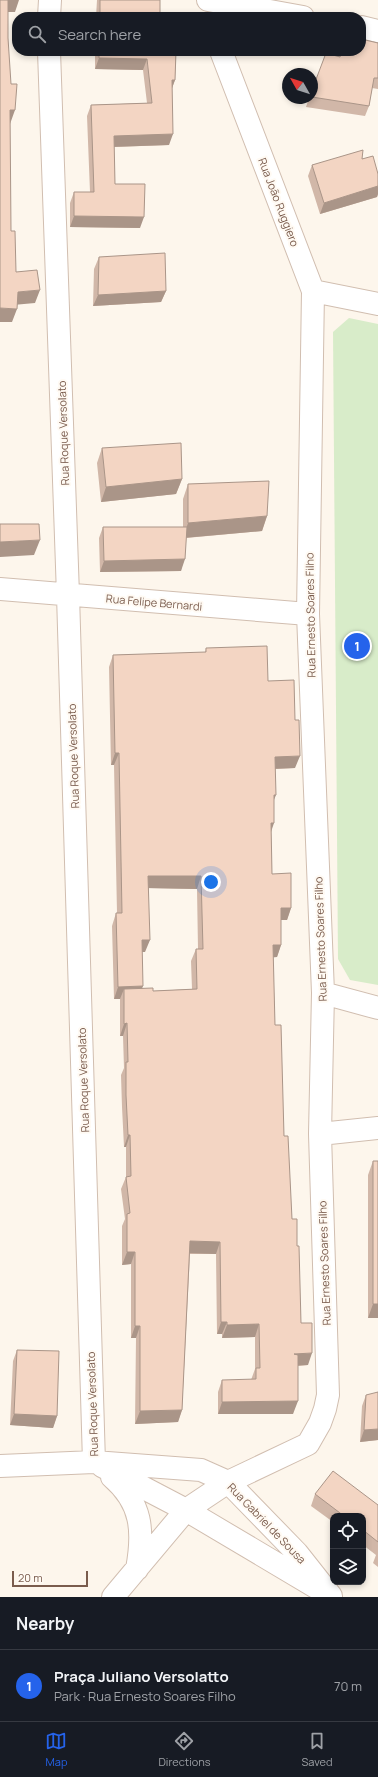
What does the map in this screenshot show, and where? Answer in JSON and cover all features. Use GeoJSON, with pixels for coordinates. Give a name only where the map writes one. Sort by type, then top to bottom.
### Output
{"type":"FeatureCollection","features":[{"type":"Feature","properties":{"kind":"street"},"geometry":{"type":"LineString","coordinates":[[49,12],[50,0]]}},
{"type":"Feature","properties":{"kind":"street"},"geometry":{"type":"LineString","coordinates":[[202,0],[206,12]]}},
{"type":"Feature","properties":{"kind":"street"},"geometry":{"type":"LineString","coordinates":[[208,0],[275,12]]}},
{"type":"Feature","properties":{"kind":"street"},"geometry":{"type":"LineString","coordinates":[[366,28],[378,30]]}},
{"type":"Feature","properties":{"kind":"street","name":"Rua Roque Versolato"},"geometry":{"type":"LineString","coordinates":[[49,56],[68,595],[94,1462]]}},
{"type":"Feature","properties":{"kind":"street","name":"Rua João Ruggiero"},"geometry":{"type":"LineString","coordinates":[[223,56],[313,291]]}},
{"type":"Feature","properties":{"kind":"street"},"geometry":{"type":"LineString","coordinates":[[313,291],[378,304]]}},
{"type":"Feature","properties":{"kind":"street","name":"Rua Ernesto Soares Filho"},"geometry":{"type":"LineString","coordinates":[[113,1597],[186,1510],[228,1482],[308,1444],[320,1423],[328,1395],[320,1134],[323,993],[308,614],[313,291]]}},
{"type":"Feature","properties":{"kind":"street","name":"Rua Felipe Bernardi"},"geometry":{"type":"LineString","coordinates":[[0,589],[308,614]]}},
{"type":"Feature","properties":{"kind":"street"},"geometry":{"type":"LineString","coordinates":[[323,993],[378,1008]]}},
{"type":"Feature","properties":{"kind":"street"},"geometry":{"type":"LineString","coordinates":[[320,1134],[378,1128]]}},
{"type":"Feature","properties":{"kind":"street"},"geometry":{"type":"LineString","coordinates":[[94,1462],[122,1486],[136,1505],[142,1544],[137,1569]]}},
{"type":"Feature","properties":{"kind":"street","name":"Rua Gabriel de Sousa"},"geometry":{"type":"LineString","coordinates":[[94,1462],[186,1510],[332,1596]]}},
{"type":"Feature","properties":{"kind":"street","name":"Rua Gabriel de Sousa"},"geometry":{"type":"LineString","coordinates":[[0,1466],[94,1462],[201,1470],[228,1482],[297,1553],[332,1596]]}},
{"type":"Feature","properties":{"kind":"green space"},"geometry":{"type":"Polygon","coordinates":[[[349,318],[378,324],[378,985],[350,980],[338,959],[333,332],[349,318]]]}},
{"type":"Feature","properties":{"kind":"building"},"geometry":{"type":"Polygon","coordinates":[[[0,0],[8,0],[8,38],[11,84],[17,84],[15,110],[10,110],[11,231],[15,231],[16,272],[37,270],[40,290],[18,292],[17,309],[0,308],[0,0]]]}},
{"type":"Feature","properties":{"kind":"building"},"geometry":{"type":"Polygon","coordinates":[[[100,0],[160,0],[160,12],[100,12],[100,0]]]}},
{"type":"Feature","properties":{"kind":"building"},"geometry":{"type":"Polygon","coordinates":[[[366,40],[378,43],[378,78],[374,78],[369,106],[318,98],[318,74],[325,56],[366,56],[366,40]]]}},
{"type":"Feature","properties":{"kind":"building"},"geometry":{"type":"Polygon","coordinates":[[[99,56],[176,56],[175,80],[172,80],[173,134],[114,136],[115,184],[145,184],[144,217],[74,216],[74,192],[94,192],[91,105],[152,103],[147,59],[99,58],[99,56]]]}},
{"type":"Feature","properties":{"kind":"building"},"geometry":{"type":"Polygon","coordinates":[[[363,150],[362,159],[373,156],[378,174],[378,186],[324,203],[312,165],[363,150]]]}},
{"type":"Feature","properties":{"kind":"building"},"geometry":{"type":"Polygon","coordinates":[[[165,253],[166,291],[98,295],[99,257],[165,253]]]}},
{"type":"Feature","properties":{"kind":"building"},"geometry":{"type":"Polygon","coordinates":[[[181,443],[182,479],[106,487],[102,448],[181,443]]]}},
{"type":"Feature","properties":{"kind":"building"},"geometry":{"type":"Polygon","coordinates":[[[269,481],[267,516],[188,523],[188,484],[269,481]]]}},
{"type":"Feature","properties":{"kind":"building"},"geometry":{"type":"Polygon","coordinates":[[[0,524],[39,524],[40,540],[0,542],[0,524]]]}},
{"type":"Feature","properties":{"kind":"building"},"geometry":{"type":"Polygon","coordinates":[[[103,527],[187,527],[185,559],[104,561],[103,527]]]}},
{"type":"Feature","properties":{"kind":"building"},"geometry":{"type":"Polygon","coordinates":[[[267,646],[268,681],[294,680],[295,720],[299,720],[300,756],[275,757],[276,795],[274,795],[274,823],[271,823],[272,874],[291,873],[291,908],[281,908],[281,945],[273,945],[275,1025],[281,1025],[284,1136],[288,1136],[292,1219],[297,1219],[301,1323],[312,1323],[312,1353],[294,1354],[298,1355],[298,1401],[222,1402],[222,1380],[256,1379],[256,1368],[260,1368],[259,1324],[227,1325],[227,1322],[221,1322],[220,1242],[190,1241],[182,1410],[140,1411],[140,1326],[135,1326],[135,1252],[127,1252],[127,1214],[130,1213],[126,1177],[131,1176],[130,1135],[128,1135],[126,1095],[126,1062],[128,1062],[127,1023],[124,1024],[124,989],[153,988],[153,991],[197,989],[196,949],[203,949],[201,876],[148,876],[150,940],[142,940],[143,986],[118,987],[116,913],[122,913],[119,753],[115,753],[113,655],[206,652],[206,648],[267,646]]]}},
{"type":"Feature","properties":{"kind":"building"},"geometry":{"type":"Polygon","coordinates":[[[373,1161],[378,1161],[378,1304],[373,1304],[373,1161]]]}},
{"type":"Feature","properties":{"kind":"building"},"geometry":{"type":"Polygon","coordinates":[[[17,1350],[59,1351],[57,1416],[14,1414],[17,1350]]]}},
{"type":"Feature","properties":{"kind":"building"},"geometry":{"type":"Polygon","coordinates":[[[378,1392],[378,1429],[364,1430],[366,1395],[378,1392]]]}},
{"type":"Feature","properties":{"kind":"building"},"geometry":{"type":"Polygon","coordinates":[[[333,1471],[378,1505],[378,1542],[366,1532],[366,1513],[340,1513],[315,1494],[333,1471]]]}},
{"type":"Feature","properties":{"kind":"place","name":"Praça Juliano Versolatto"},"geometry":{"type":"Point","coordinates":[357,646]}}]}
